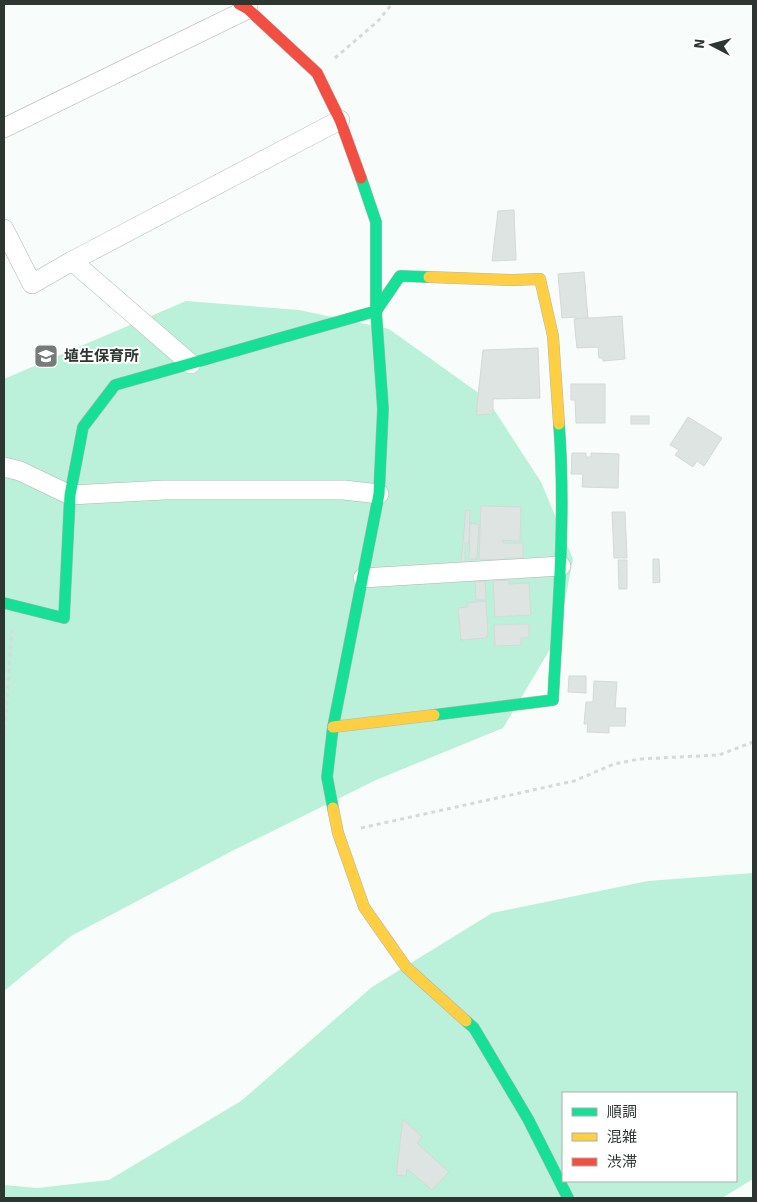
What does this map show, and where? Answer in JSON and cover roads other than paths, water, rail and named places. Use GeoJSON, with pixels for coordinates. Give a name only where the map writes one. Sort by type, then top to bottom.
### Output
{"type":"FeatureCollection","features":[{"type":"Feature","properties":{"kind":"street"},"geometry":{"type":"LineString","coordinates":[[4,128],[244,7],[318,73],[340,120],[376,222],[376,311],[383,409],[380,494],[333,727],[327,777],[338,833],[364,907],[406,968],[474,1028],[528,1119],[568,1198]]}},
{"type":"Feature","properties":{"kind":"street"},"geometry":{"type":"LineString","coordinates":[[4,229],[32,284],[72,261],[340,120]]}},
{"type":"Feature","properties":{"kind":"street"},"geometry":{"type":"LineString","coordinates":[[72,261],[191,364]]}},
{"type":"Feature","properties":{"kind":"street"},"geometry":{"type":"LineString","coordinates":[[9,605],[64,618],[70,495],[83,427],[115,386],[376,311],[400,276],[512,280],[540,279],[553,336],[561,437],[561,566],[553,700],[333,727]]}},
{"type":"Feature","properties":{"kind":"street"},"geometry":{"type":"LineString","coordinates":[[4,467],[20,471],[70,495],[164,490],[344,490],[380,494]]}},
{"type":"Feature","properties":{"kind":"street"},"geometry":{"type":"LineString","coordinates":[[363,578],[561,566]]}},
{"type":"Feature","properties":{"kind":"place","name":"埴生保育所"},"geometry":{"type":"Point","coordinates":[46,356]}}]}
